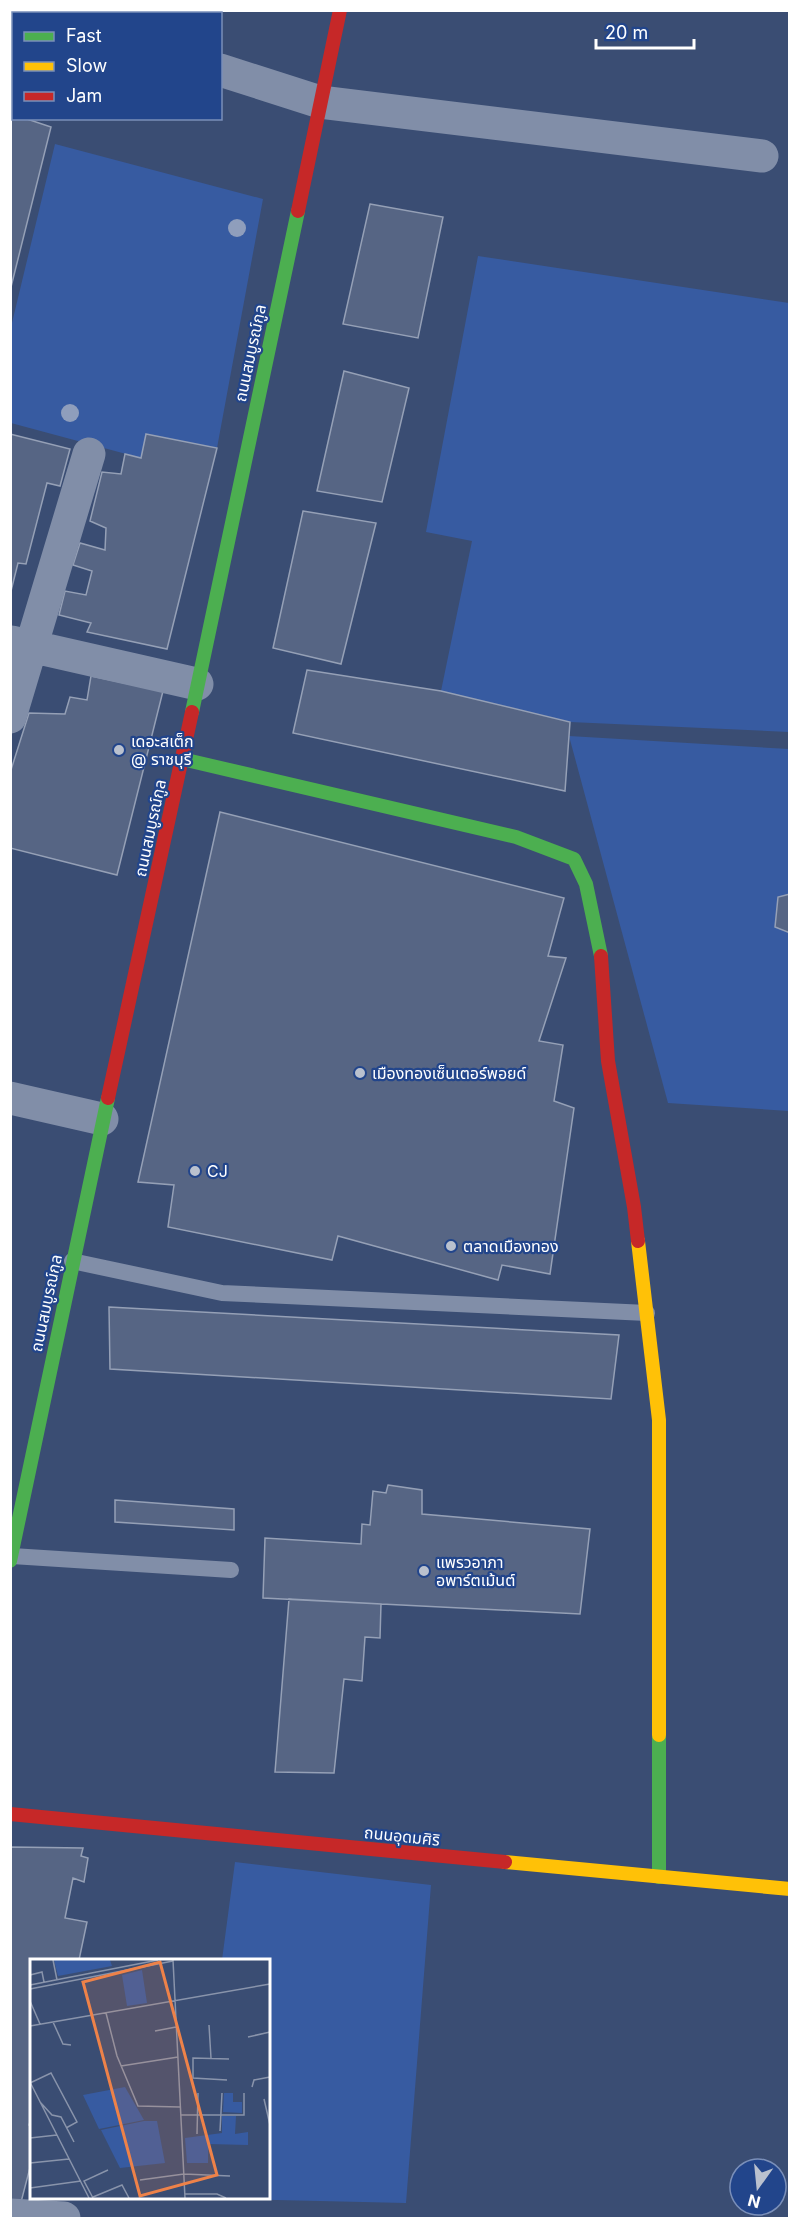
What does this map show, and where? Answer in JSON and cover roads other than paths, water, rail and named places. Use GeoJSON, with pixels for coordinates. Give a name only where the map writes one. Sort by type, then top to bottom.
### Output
{"type":"FeatureCollection","features":[{"type":"Feature","properties":{"kind":"street","name":"ถนนสมบูรณ์กูล"},"geometry":{"type":"LineString","coordinates":[[11,1558],[102,1119],[182,759],[340,10]]}},
{"type":"Feature","properties":{"kind":"street"},"geometry":{"type":"LineString","coordinates":[[222,71],[320,102],[762,156]]}},
{"type":"Feature","properties":{"kind":"street"},"geometry":{"type":"LineString","coordinates":[[10,717],[21,644],[89,454]]}},
{"type":"Feature","properties":{"kind":"street"},"geometry":{"type":"LineString","coordinates":[[21,644],[197,684]]}},
{"type":"Feature","properties":{"kind":"street"},"geometry":{"type":"LineString","coordinates":[[182,759],[516,837],[574,859],[586,884],[601,950],[608,1060],[634,1207],[659,1420],[659,1878]]}},
{"type":"Feature","properties":{"kind":"street"},"geometry":{"type":"LineString","coordinates":[[10,1098],[102,1119]]}},
{"type":"Feature","properties":{"kind":"street","name":"ถนนอุดมศิริ"},"geometry":{"type":"LineString","coordinates":[[10,1814],[789,1889]]}},
{"type":"Feature","properties":{"kind":"street"},"geometry":{"type":"LineString","coordinates":[[10,2215],[64,2218]]}},
{"type":"Feature","properties":{"kind":"lane"},"geometry":{"type":"LineString","coordinates":[[72,1261],[222,1293],[647,1313]]}},
{"type":"Feature","properties":{"kind":"lane"},"geometry":{"type":"LineString","coordinates":[[11,1558],[231,1570]]}},
{"type":"Feature","properties":{"kind":"place","name":"เดอะสเต็ก @ ราชบุรี"},"geometry":{"type":"Point","coordinates":[119,750]}},
{"type":"Feature","properties":{"kind":"place","name":"เมืองทองเซ็นเตอร์พอยด์"},"geometry":{"type":"Point","coordinates":[360,1073]}},
{"type":"Feature","properties":{"kind":"place","name":"CJ"},"geometry":{"type":"Point","coordinates":[195,1171]}},
{"type":"Feature","properties":{"kind":"place","name":"ตลาดเมืองทอง"},"geometry":{"type":"Point","coordinates":[451,1246]}},
{"type":"Feature","properties":{"kind":"place","name":"แพรวอาภา อพาร์ตเม้นต์"},"geometry":{"type":"Point","coordinates":[424,1571]}}]}
